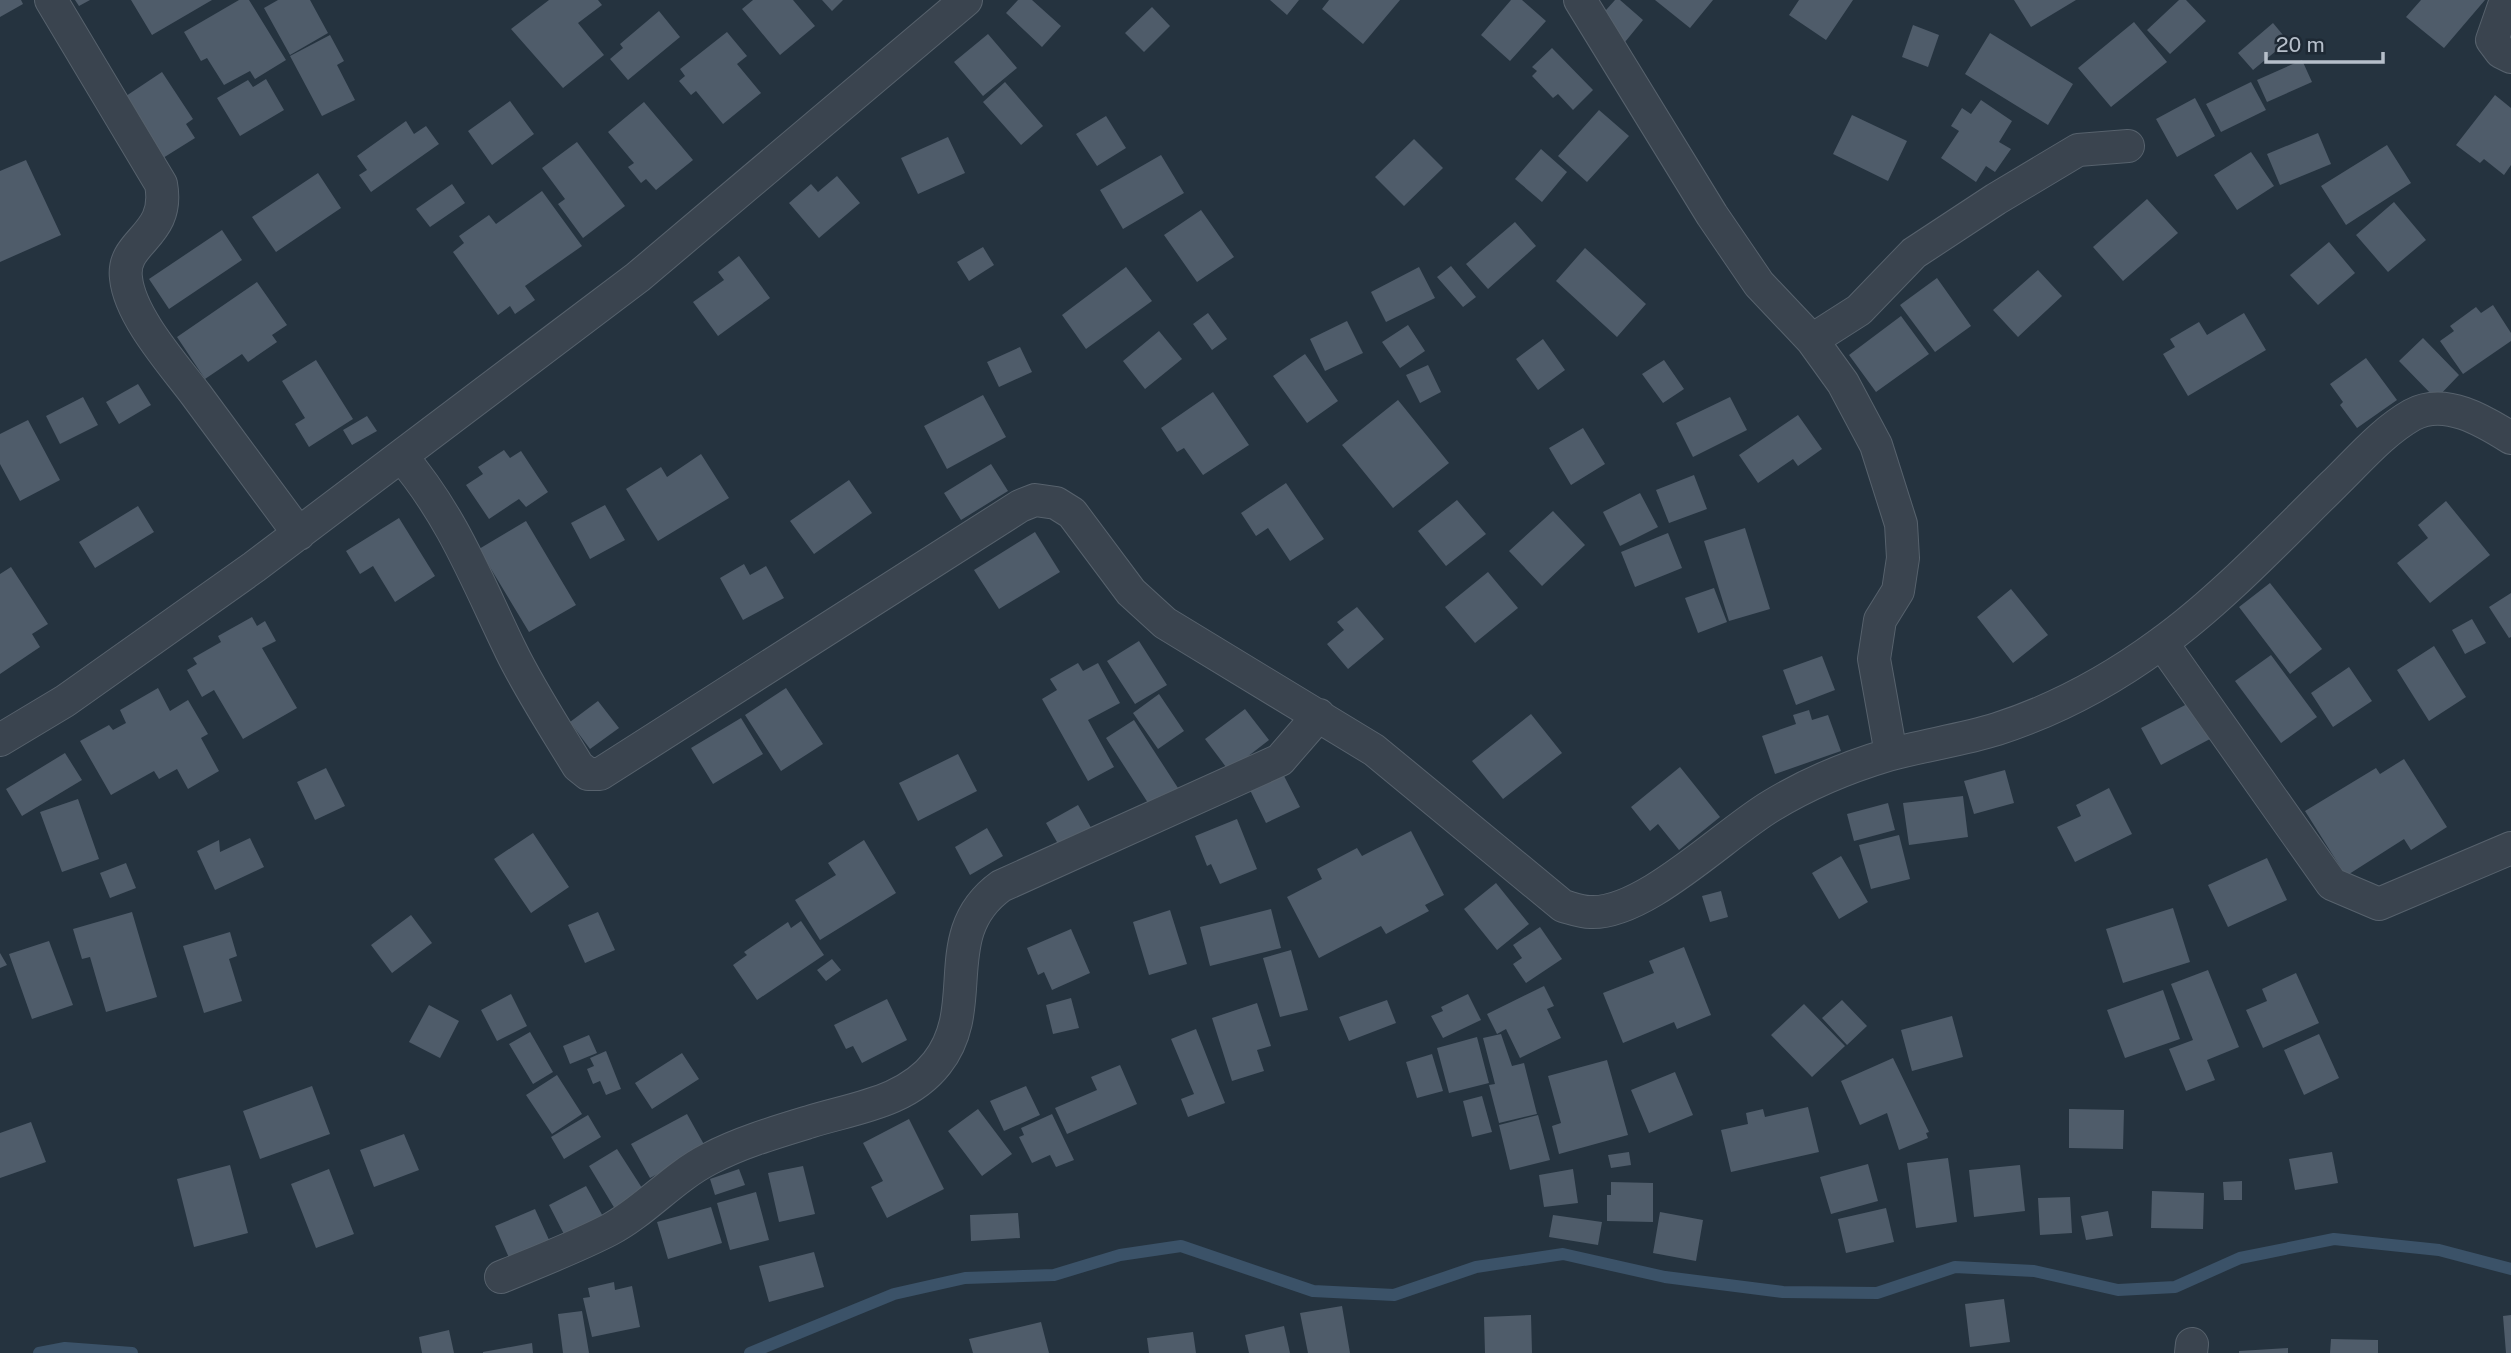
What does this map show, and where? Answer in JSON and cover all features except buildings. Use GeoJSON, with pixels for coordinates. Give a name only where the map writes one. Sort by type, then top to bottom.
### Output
{"type":"FeatureCollection","features":[{"type":"Feature","properties":{"kind":"street"},"geometry":{"type":"LineString","coordinates":[[51,0],[161,184],[164,202],[160,218],[127,262],[127,289],[149,331],[299,534]]}},
{"type":"Feature","properties":{"kind":"street"},"geometry":{"type":"LineString","coordinates":[[0,740],[65,701],[299,534],[638,277],[966,0]]}},
{"type":"Feature","properties":{"kind":"street"},"geometry":{"type":"LineString","coordinates":[[1580,0],[1712,215],[1759,284],[1812,340],[1843,383],[1876,445],[1901,524],[1903,558],[1898,591],[1880,620],[1874,659],[1891,754]]}},
{"type":"Feature","properties":{"kind":"street"},"geometry":{"type":"LineString","coordinates":[[2506,0],[2492,40],[2501,52],[2511,57]]}},
{"type":"Feature","properties":{"kind":"street"},"geometry":{"type":"LineString","coordinates":[[1812,340],[1859,310],[1914,253],[1996,198],[2078,150],[2129,146]]}},
{"type":"Feature","properties":{"kind":"street"},"geometry":{"type":"LineString","coordinates":[[401,456],[426,484],[449,520],[523,675],[578,766],[588,775],[600,774],[1020,506],[1035,500],[1056,503],[1072,513],[1131,592],[1166,623],[1374,750],[1563,905],[1590,912],[1618,908],[1645,895],[1771,806],[1849,767],[1996,729],[2056,707],[2162,643],[2259,558],[2374,446],[2414,414],[2433,409],[2454,411],[2482,420],[2511,438]]}},
{"type":"Feature","properties":{"kind":"street"},"geometry":{"type":"LineString","coordinates":[[2162,643],[2332,884],[2379,904],[2511,848]]}},
{"type":"Feature","properties":{"kind":"street"},"geometry":{"type":"LineString","coordinates":[[501,1277],[610,1229],[708,1159],[808,1122],[884,1101],[912,1087],[936,1064],[955,1033],[961,1004],[961,952],[970,919],[983,899],[1001,886],[1280,760],[1318,715]]}},
{"type":"Feature","properties":{"kind":"waterway"},"geometry":{"type":"LineString","coordinates":[[750,1353],[894,1294],[965,1278],[1054,1275],[1120,1255],[1181,1246],[1313,1291],[1394,1295],[1476,1267],[1563,1254],[1665,1277],[1783,1292],[1877,1293],[1955,1267],[2034,1271],[2118,1290],[2175,1287],[2240,1258],[2334,1239],[2439,1250],[2511,1269]]}},
{"type":"Feature","properties":{"kind":"waterway"},"geometry":{"type":"LineString","coordinates":[[39,1353],[65,1348],[132,1353]]}}]}
